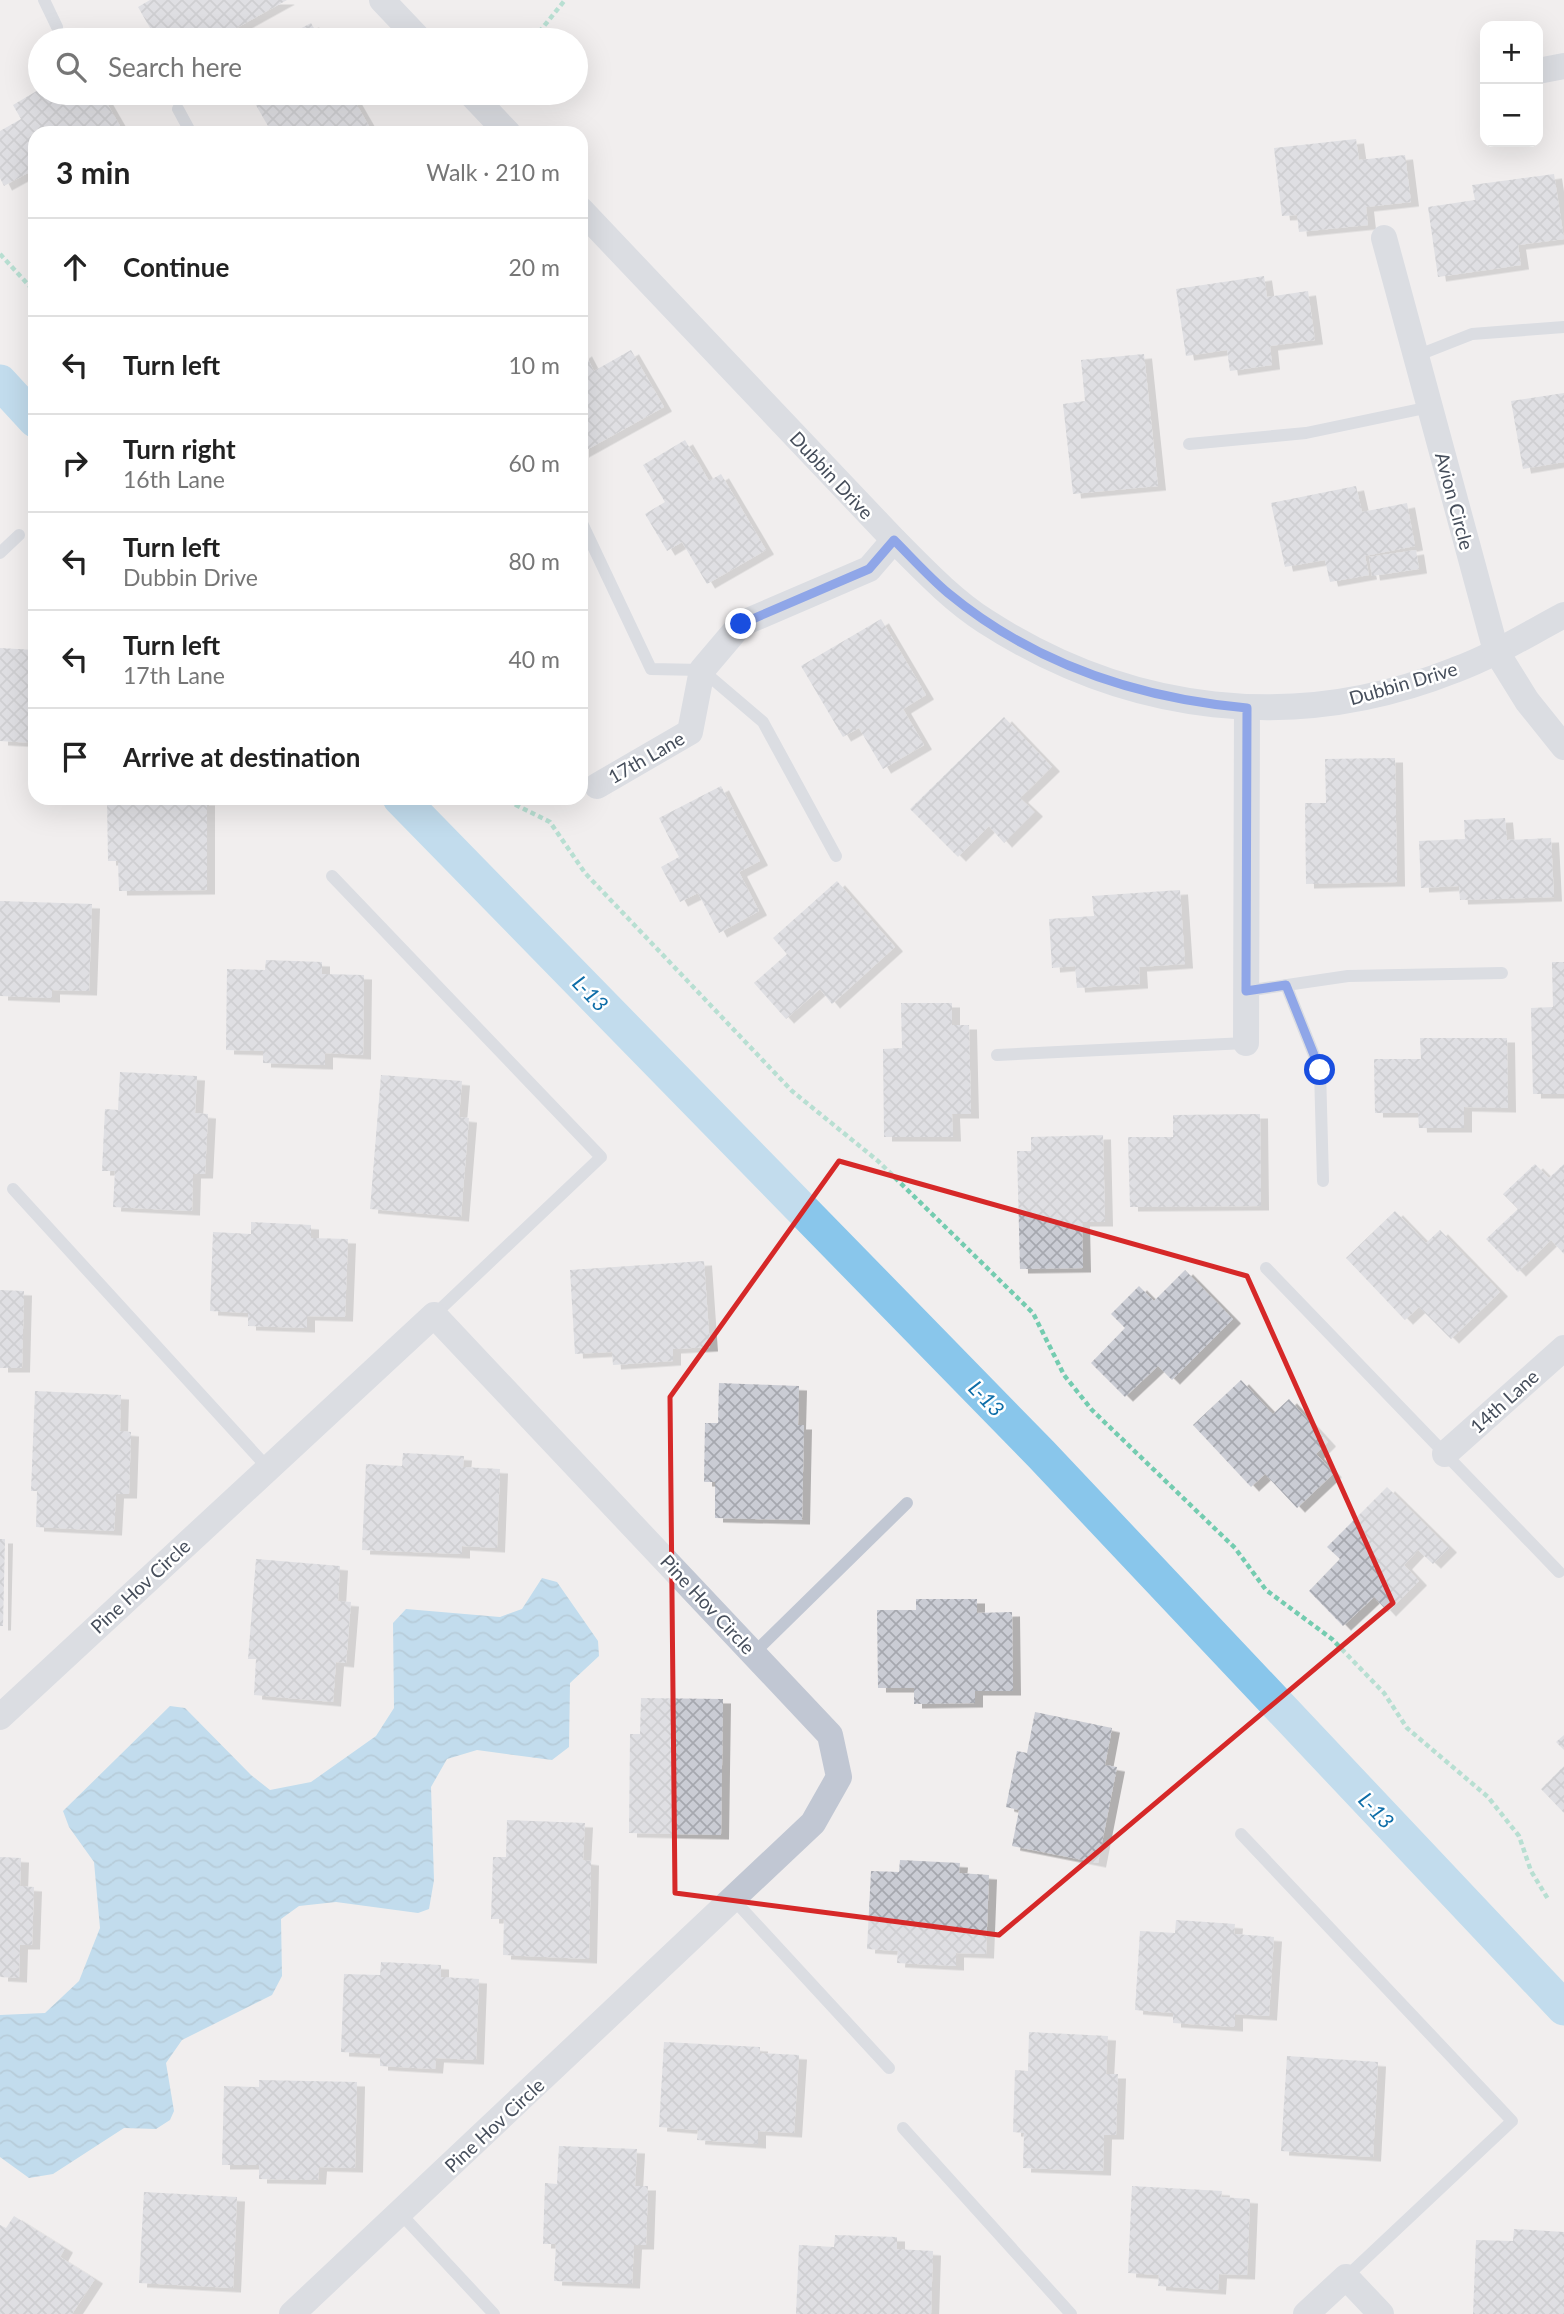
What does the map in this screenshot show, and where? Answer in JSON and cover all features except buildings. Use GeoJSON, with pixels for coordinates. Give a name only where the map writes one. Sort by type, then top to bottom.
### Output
{"type":"FeatureCollection","features":[{"type":"Feature","properties":{"kind":"street"},"geometry":{"type":"LineString","coordinates":[[382,0],[409,28]]}},
{"type":"Feature","properties":{"kind":"street"},"geometry":{"type":"LineString","coordinates":[[1543,70],[1564,66]]}},
{"type":"Feature","properties":{"kind":"street"},"geometry":{"type":"LineString","coordinates":[[480,105],[499,126]]}},
{"type":"Feature","properties":{"kind":"street","name":"Dubbin Drive"},"geometry":{"type":"LineString","coordinates":[[588,217],[946,592],[984,620],[1064,666],[1130,690],[1198,704],[1247,708],[1298,707],[1367,698],[1455,670],[1564,615]]}},
{"type":"Feature","properties":{"kind":"street","name":"Avion Circle"},"geometry":{"type":"LineString","coordinates":[[1384,238],[1496,651],[1527,701],[1564,747]]}},
{"type":"Feature","properties":{"kind":"street","name":"17th Lane"},"geometry":{"type":"LineString","coordinates":[[597,786],[690,732],[702,670],[741,624],[869,569],[894,540]]}},
{"type":"Feature","properties":{"kind":"street"},"geometry":{"type":"LineString","coordinates":[[1246,1043],[1247,708]]}},
{"type":"Feature","properties":{"kind":"street","name":"Pine Hov Circle"},"geometry":{"type":"LineString","coordinates":[[0,1717],[434,1315],[755,1652],[830,1735],[838,1777],[813,1823],[292,2314]]}},
{"type":"Feature","properties":{"kind":"street","name":"14th Lane"},"geometry":{"type":"LineString","coordinates":[[1445,1454],[1564,1348]]}},
{"type":"Feature","properties":{"kind":"street"},"geometry":{"type":"LineString","coordinates":[[1307,2314],[1346,2277],[1381,2314]]}},
{"type":"Feature","properties":{"kind":"lane"},"geometry":{"type":"LineString","coordinates":[[44,0],[57,27]]}},
{"type":"Feature","properties":{"kind":"lane"},"geometry":{"type":"LineString","coordinates":[[178,109],[187,126]]}},
{"type":"Feature","properties":{"kind":"lane"},"geometry":{"type":"LineString","coordinates":[[1416,355],[1472,334],[1564,327]]}},
{"type":"Feature","properties":{"kind":"lane"},"geometry":{"type":"LineString","coordinates":[[1189,444],[1306,433],[1430,407]]}},
{"type":"Feature","properties":{"kind":"lane"},"geometry":{"type":"LineString","coordinates":[[0,552],[19,535]]}},
{"type":"Feature","properties":{"kind":"lane"},"geometry":{"type":"LineString","coordinates":[[588,536],[651,669],[702,670],[763,722],[836,856]]}},
{"type":"Feature","properties":{"kind":"lane"},"geometry":{"type":"LineString","coordinates":[[332,876],[601,1157],[434,1315]]}},
{"type":"Feature","properties":{"kind":"lane"},"geometry":{"type":"LineString","coordinates":[[1246,991],[1348,976],[1502,973]]}},
{"type":"Feature","properties":{"kind":"lane"},"geometry":{"type":"LineString","coordinates":[[1286,985],[1320,1070],[1323,1181]]}},
{"type":"Feature","properties":{"kind":"lane"},"geometry":{"type":"LineString","coordinates":[[998,1055],[1246,1043]]}},
{"type":"Feature","properties":{"kind":"lane"},"geometry":{"type":"LineString","coordinates":[[13,1189],[267,1467]]}},
{"type":"Feature","properties":{"kind":"lane"},"geometry":{"type":"LineString","coordinates":[[1266,1268],[1559,1572]]}},
{"type":"Feature","properties":{"kind":"lane"},"geometry":{"type":"LineString","coordinates":[[755,1652],[907,1503]]}},
{"type":"Feature","properties":{"kind":"lane"},"geometry":{"type":"LineString","coordinates":[[1241,1834],[1511,2121],[1346,2277]]}},
{"type":"Feature","properties":{"kind":"lane"},"geometry":{"type":"LineString","coordinates":[[733,1899],[889,2068]]}},
{"type":"Feature","properties":{"kind":"lane"},"geometry":{"type":"LineString","coordinates":[[903,2128],[1071,2314]]}},
{"type":"Feature","properties":{"kind":"lane"},"geometry":{"type":"LineString","coordinates":[[400,2213],[494,2314]]}},
{"type":"Feature","properties":{"kind":"path"},"geometry":{"type":"LineString","coordinates":[[542,28],[565,0]]}},
{"type":"Feature","properties":{"kind":"path"},"geometry":{"type":"LineString","coordinates":[[0,254],[28,284]]}},
{"type":"Feature","properties":{"kind":"path"},"geometry":{"type":"LineString","coordinates":[[516,805],[550,822],[585,873],[792,1091],[878,1161],[1034,1313],[1064,1375],[1092,1410],[1235,1548],[1266,1590],[1332,1639],[1384,1693],[1408,1728],[1488,1797],[1519,1836],[1531,1871],[1548,1899]]}},
{"type":"Feature","properties":{"kind":"highlighted area"},"geometry":{"type":"Polygon","coordinates":[[[839,1161],[1247,1276],[1393,1603],[999,1935],[675,1893],[670,1397],[839,1161]]]}},
{"type":"Feature","properties":{"kind":"water"},"geometry":{"type":"Polygon","coordinates":[[[542,1578],[557,1582],[598,1641],[599,1656],[570,1683],[569,1747],[552,1760],[477,1750],[447,1759],[431,1787],[434,1880],[429,1909],[418,1913],[336,1902],[299,1906],[281,1919],[282,1976],[272,1995],[182,2040],[166,2063],[174,2111],[170,2120],[156,2129],[124,2128],[53,2174],[29,2178],[0,2157],[0,2015],[45,2013],[79,1981],[100,1928],[94,1862],[69,1827],[63,1811],[170,1706],[185,1708],[251,1775],[270,1790],[311,1782],[376,1736],[394,1708],[393,1623],[406,1609],[500,1617],[522,1609],[542,1578]]]}},
{"type":"Feature","properties":{"kind":"waterway","name":"L-13"},"geometry":{"type":"LineString","coordinates":[[0,382],[28,412]]}},
{"type":"Feature","properties":{"kind":"waterway","name":"L-13"},"geometry":{"type":"LineString","coordinates":[[407,805],[1041,1454],[1564,2008]]}},
{"type":"Feature","properties":{"kind":"route"},"geometry":{"type":"LineString","coordinates":[[741,624],[869,569],[894,540],[946,592],[984,620],[1064,666],[1130,690],[1198,704],[1247,708],[1246,991],[1286,985],[1320,1070]]}}]}
